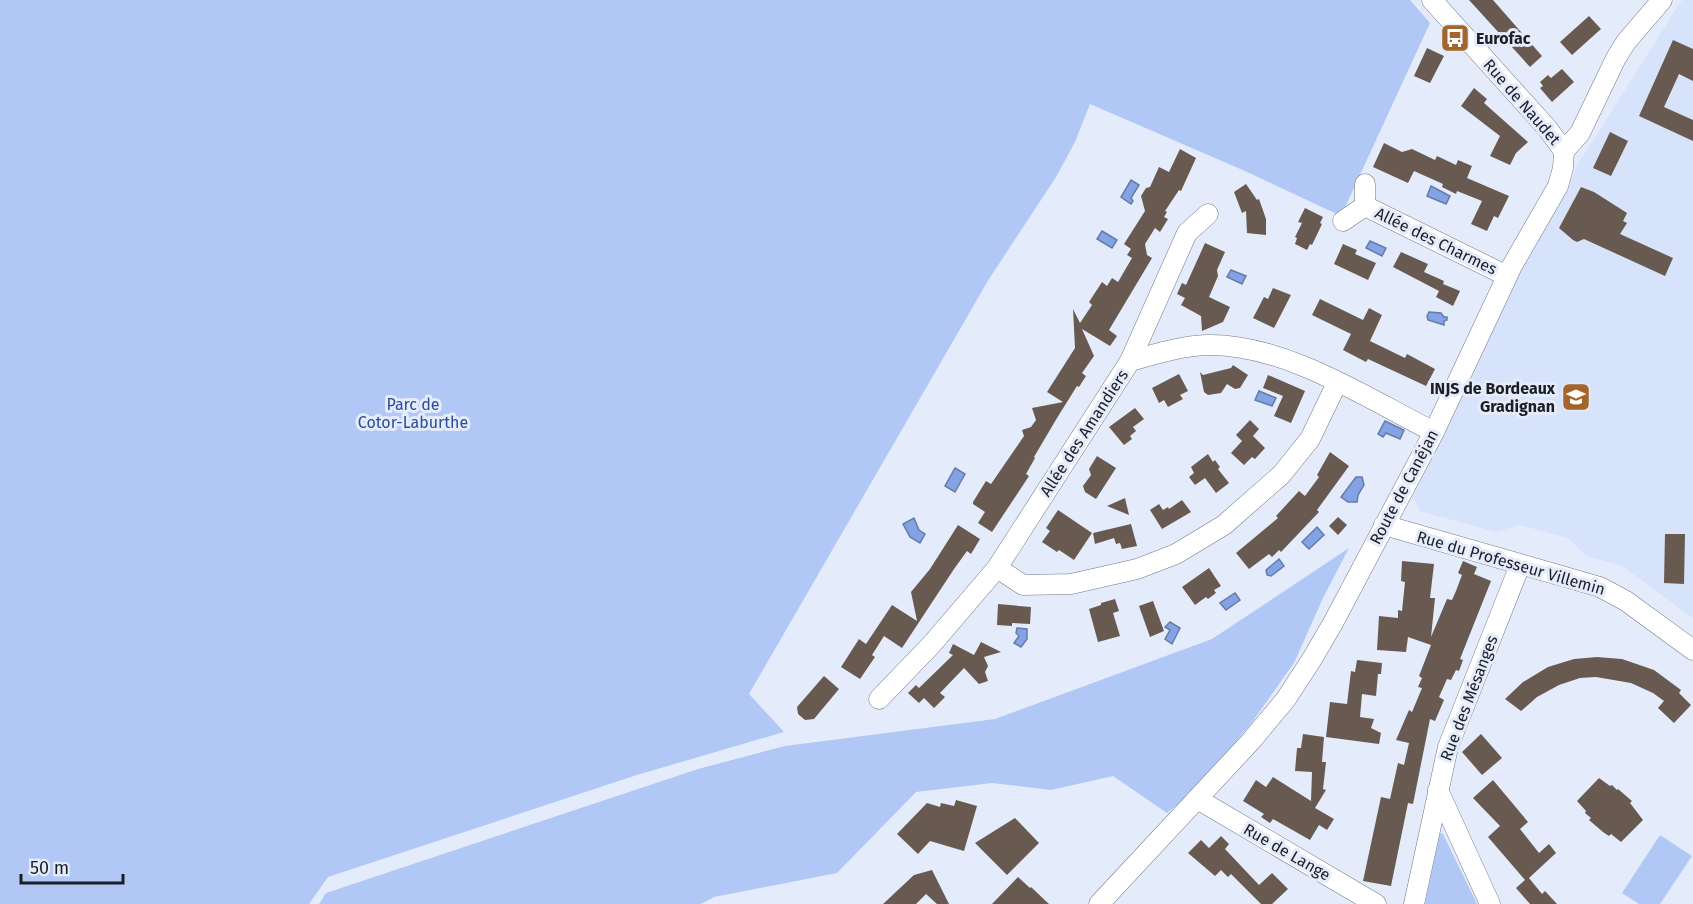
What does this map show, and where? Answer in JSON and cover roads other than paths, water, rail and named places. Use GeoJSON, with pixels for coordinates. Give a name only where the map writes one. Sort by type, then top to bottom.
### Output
{"type":"FeatureCollection","features":[{"type":"Feature","properties":{"kind":"street","name":"Rue de Naudet"},"geometry":{"type":"LineString","coordinates":[[1432,0],[1547,128],[1564,151]]}},
{"type":"Feature","properties":{"kind":"street","name":"Route de Canéjan"},"geometry":{"type":"LineString","coordinates":[[1099,904],[1198,800],[1286,699],[1333,623],[1434,432],[1507,276],[1558,186],[1563,168],[1564,151],[1580,133],[1626,42],[1662,0]]}},
{"type":"Feature","properties":{"kind":"street","name":"Allée des Charmes"},"geometry":{"type":"LineString","coordinates":[[1365,184],[1365,206]]}},
{"type":"Feature","properties":{"kind":"street","name":"Allée des Charmes"},"geometry":{"type":"LineString","coordinates":[[1365,206],[1507,276]]}},
{"type":"Feature","properties":{"kind":"street","name":"Allée des Charmes"},"geometry":{"type":"LineString","coordinates":[[1343,221],[1365,206]]}},
{"type":"Feature","properties":{"kind":"street"},"geometry":{"type":"LineString","coordinates":[[1130,361],[1187,233],[1208,214]]}},
{"type":"Feature","properties":{"kind":"street","name":"Allée des Amandiers"},"geometry":{"type":"LineString","coordinates":[[879,699],[932,644],[998,568],[1130,361],[1193,346],[1231,347],[1270,354],[1337,383],[1434,432]]}},
{"type":"Feature","properties":{"kind":"street"},"geometry":{"type":"LineString","coordinates":[[998,568],[1023,585],[1071,584],[1137,568],[1176,554],[1224,525],[1281,475],[1310,439],[1337,383]]}},
{"type":"Feature","properties":{"kind":"street","name":"Rue du Professeur Villemin"},"geometry":{"type":"LineString","coordinates":[[1384,525],[1610,591],[1693,650]]}},
{"type":"Feature","properties":{"kind":"street","name":"Rue des Mésanges"},"geometry":{"type":"LineString","coordinates":[[1414,904],[1448,747],[1520,565]]}},
{"type":"Feature","properties":{"kind":"street"},"geometry":{"type":"LineString","coordinates":[[1438,790],[1490,904]]}},
{"type":"Feature","properties":{"kind":"street","name":"Rue de Lange"},"geometry":{"type":"LineString","coordinates":[[1198,800],[1376,904]]}},
{"type":"Feature","properties":{"kind":"place","name":"Eurofac"},"geometry":{"type":"Point","coordinates":[1455,38]}},
{"type":"Feature","properties":{"kind":"place","name":"INJS de Bordeaux Gradignan"},"geometry":{"type":"Point","coordinates":[1576,397]}},
{"type":"Feature","properties":{"kind":"park label","name":"Parc de Cotor-Laburthe"},"geometry":{"type":"Point","coordinates":[413,413]}}]}
